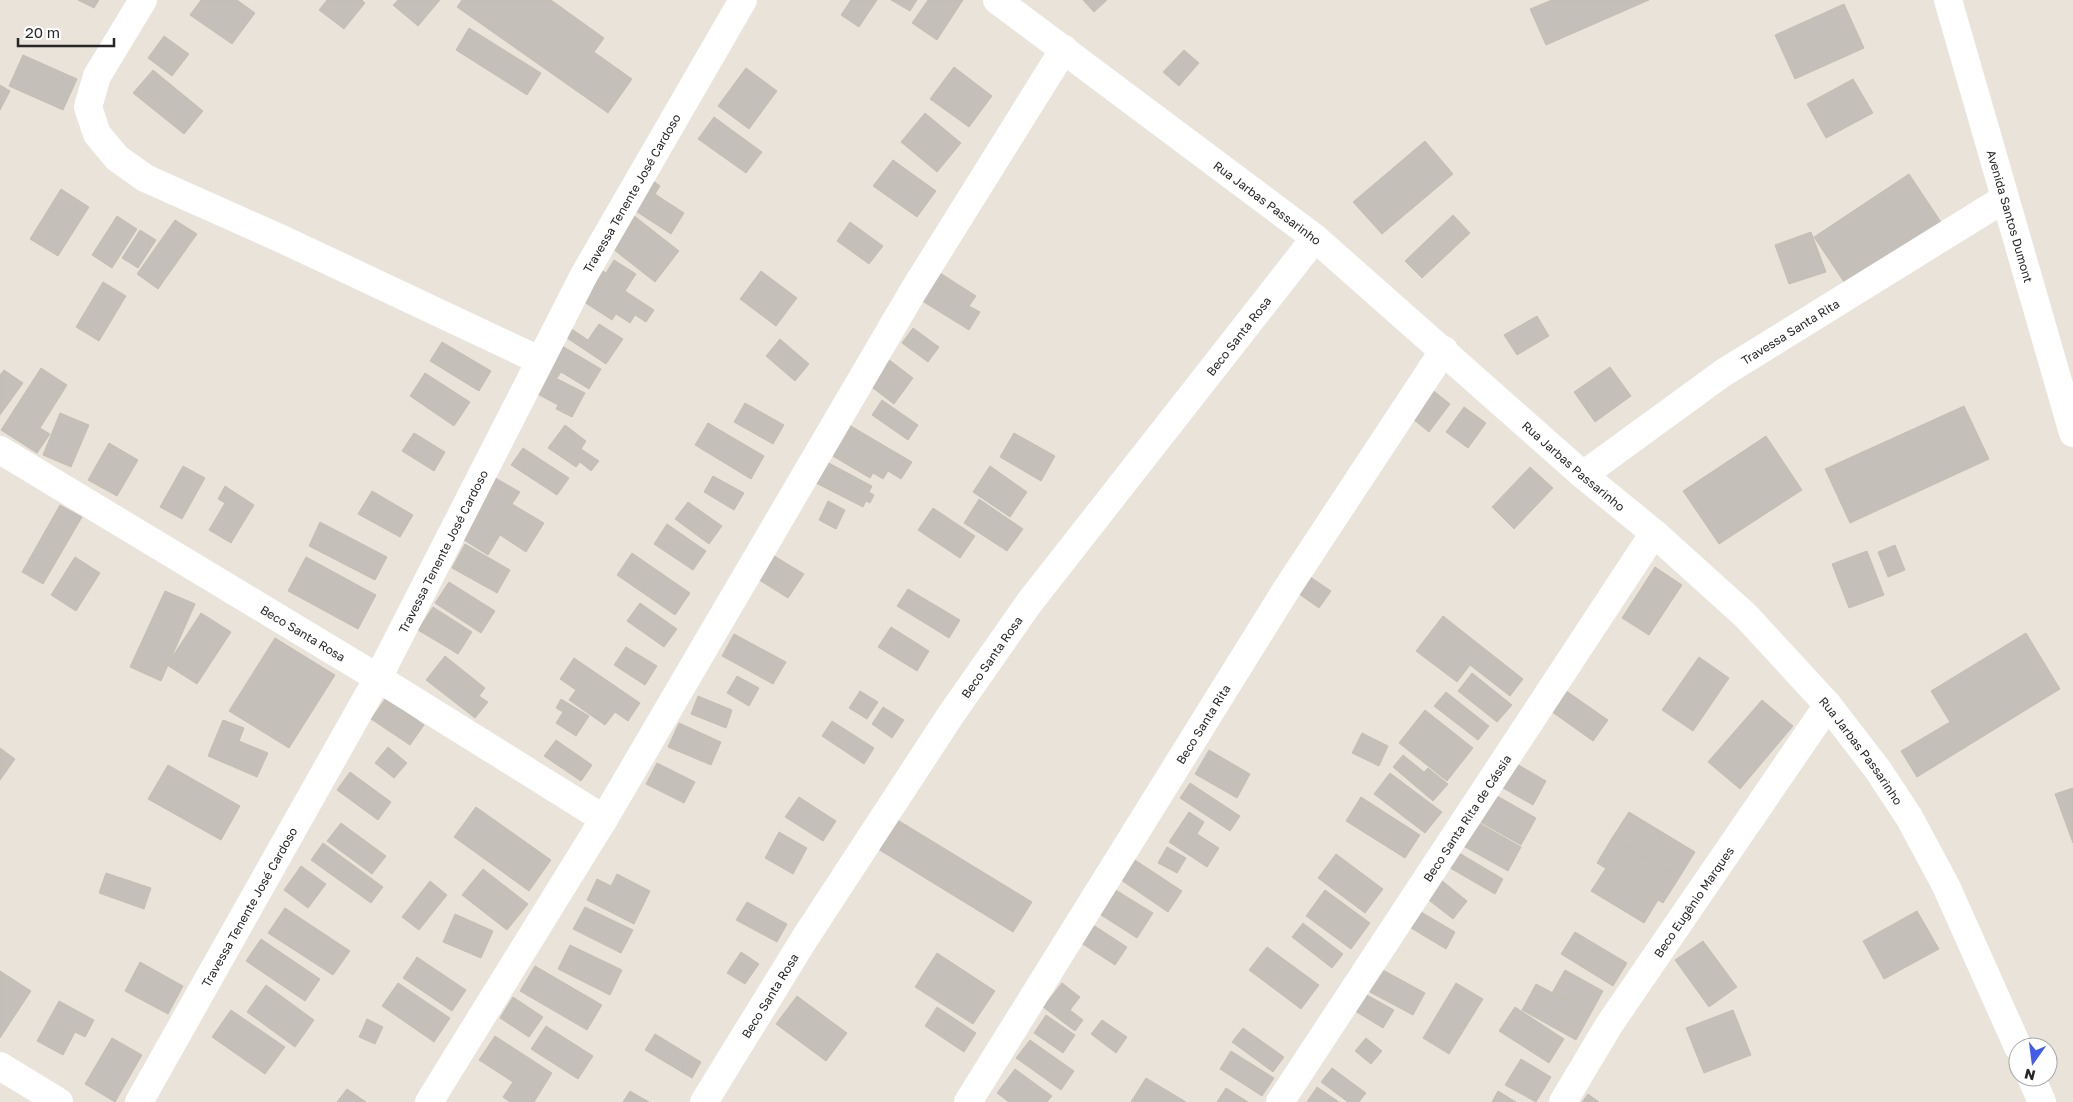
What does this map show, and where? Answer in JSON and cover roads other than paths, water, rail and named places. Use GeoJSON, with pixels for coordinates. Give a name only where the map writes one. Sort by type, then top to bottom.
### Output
{"type":"FeatureCollection","features":[{"type":"Feature","properties":{"kind":"street"},"geometry":{"type":"LineString","coordinates":[[143,0],[97,76],[88,107],[97,134],[117,158],[145,178],[284,240],[539,360]]}},
{"type":"Feature","properties":{"kind":"street","name":"Travessa Tenente José Cardoso"},"geometry":{"type":"LineString","coordinates":[[139,1102],[378,678],[539,360],[589,266],[743,0]]}},
{"type":"Feature","properties":{"kind":"street","name":"Rua Jarbas Passarinho"},"geometry":{"type":"LineString","coordinates":[[997,0],[1315,238],[1444,350],[1583,475],[1654,533],[1746,616],[1828,705],[1878,770],[1909,817],[1928,850],[1965,925],[2014,1037]]}},
{"type":"Feature","properties":{"kind":"street","name":"Avenida Santos Dumont"},"geometry":{"type":"LineString","coordinates":[[1948,0],[2073,433]]}},
{"type":"Feature","properties":{"kind":"street"},"geometry":{"type":"LineString","coordinates":[[429,1102],[604,818],[912,293],[1064,49]]}},
{"type":"Feature","properties":{"kind":"street","name":"Travessa Santa Rita"},"geometry":{"type":"LineString","coordinates":[[1583,475],[1723,373],[2004,199]]}},
{"type":"Feature","properties":{"kind":"street","name":"Beco Santa Rosa"},"geometry":{"type":"LineString","coordinates":[[704,1102],[804,938],[950,716],[1024,612],[1315,238]]}},
{"type":"Feature","properties":{"kind":"street","name":"Beco Santa Rita"},"geometry":{"type":"LineString","coordinates":[[968,1102],[1286,590],[1444,350]]}},
{"type":"Feature","properties":{"kind":"street","name":"Beco Santa Rosa"},"geometry":{"type":"LineString","coordinates":[[0,450],[378,678],[604,818]]}},
{"type":"Feature","properties":{"kind":"street","name":"Beco Santa Rita de Cássia"},"geometry":{"type":"LineString","coordinates":[[1280,1102],[1654,533]]}},
{"type":"Feature","properties":{"kind":"street","name":"Beco Eugênio Marques"},"geometry":{"type":"LineString","coordinates":[[1564,1102],[1609,1025],[1828,705]]}},
{"type":"Feature","properties":{"kind":"street"},"geometry":{"type":"LineString","coordinates":[[0,1066],[59,1102]]}},
{"type":"Feature","properties":{"kind":"street"},"geometry":{"type":"LineString","coordinates":[[2035,1087],[2042,1102]]}}]}
